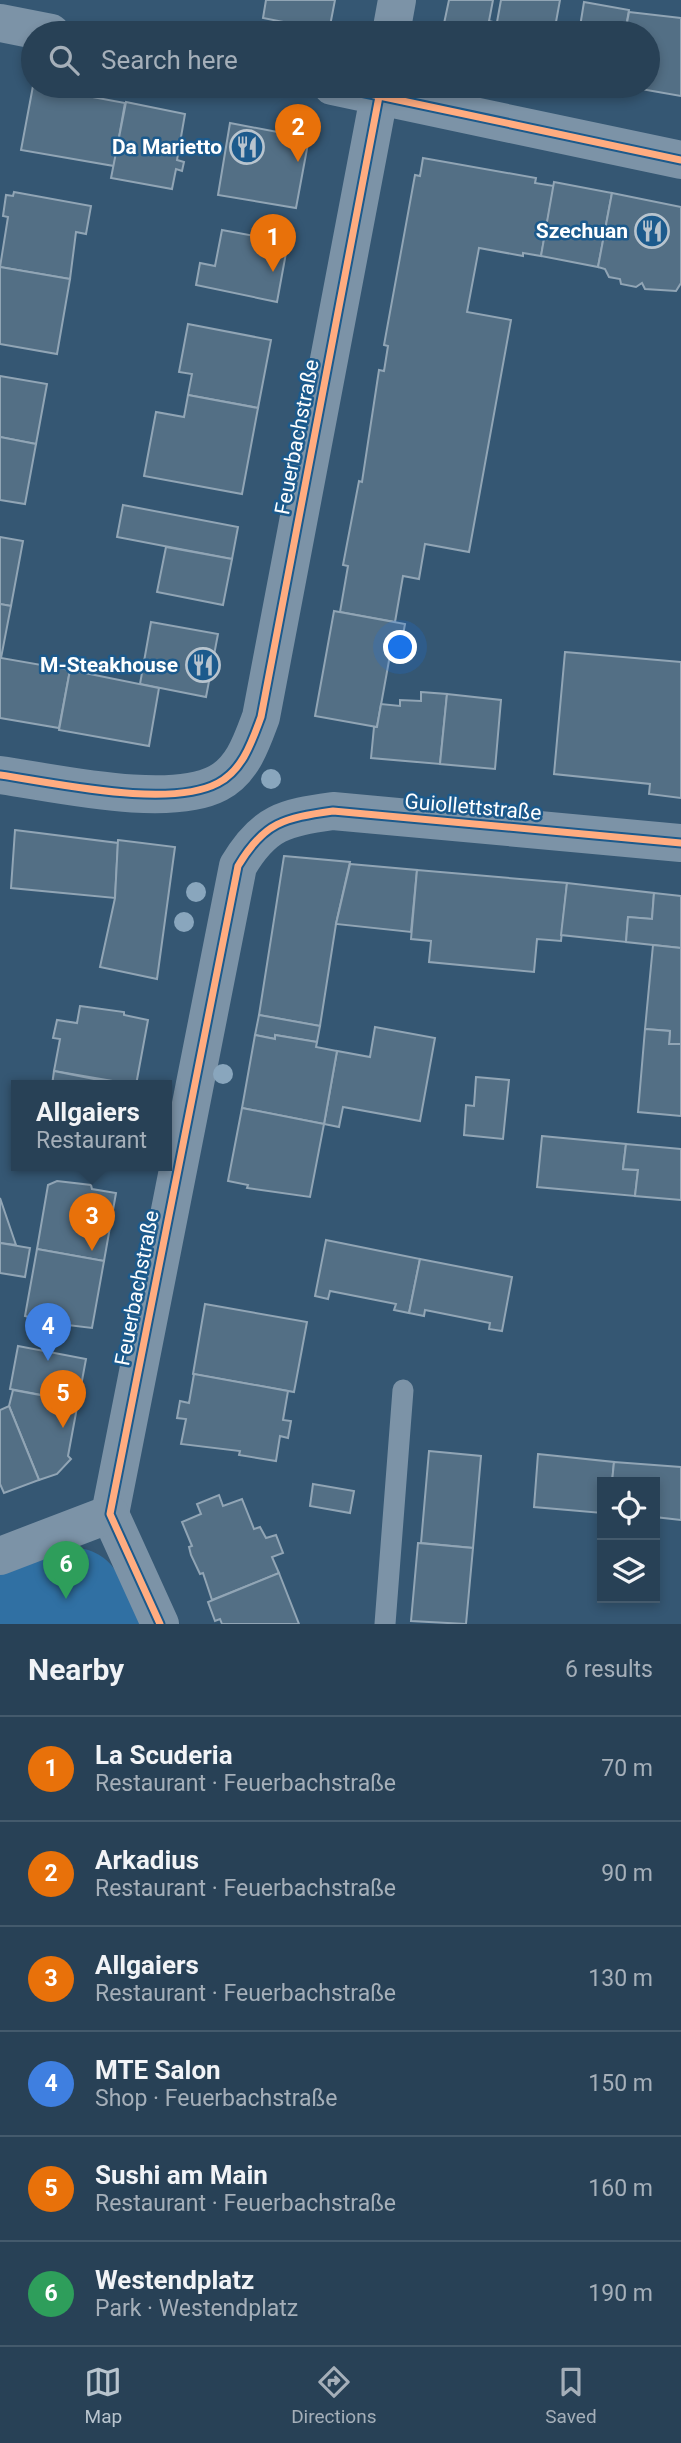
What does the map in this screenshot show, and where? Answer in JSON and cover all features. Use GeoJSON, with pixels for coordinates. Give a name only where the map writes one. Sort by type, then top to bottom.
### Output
{"type":"FeatureCollection","features":[{"type":"Feature","properties":{"kind":"street"},"geometry":{"type":"LineString","coordinates":[[393,21],[397,0]]}},
{"type":"Feature","properties":{"kind":"street"},"geometry":{"type":"LineString","coordinates":[[0,23],[21,27]]}},
{"type":"Feature","properties":{"kind":"street","name":"Feuerbachstraße"},"geometry":{"type":"LineString","coordinates":[[0,775],[155,796],[219,783],[245,757],[261,717],[379,98]]}},
{"type":"Feature","properties":{"kind":"street"},"geometry":{"type":"LineString","coordinates":[[415,98],[681,160]]}},
{"type":"Feature","properties":{"kind":"street","name":"Guiollettstraße"},"geometry":{"type":"LineString","coordinates":[[264,830],[291,817],[333,811],[681,843]]}},
{"type":"Feature","properties":{"kind":"street","name":"Feuerbachstraße"},"geometry":{"type":"LineString","coordinates":[[110,1514],[238,866],[252,842],[264,830]]}},
{"type":"Feature","properties":{"kind":"street"},"geometry":{"type":"LineString","coordinates":[[0,1556],[110,1514],[160,1624]]}},
{"type":"Feature","properties":{"kind":"lane"},"geometry":{"type":"LineString","coordinates":[[385,1624],[403,1390]]}},
{"type":"Feature","properties":{"kind":"shaded area"},"geometry":{"type":"Polygon","coordinates":[[[69,1547],[85,1549],[109,1562],[123,1583],[142,1624],[0,1624],[0,1571],[69,1547]]]}},
{"type":"Feature","properties":{"kind":"building"},"geometry":{"type":"Polygon","coordinates":[[[266,0],[335,0],[331,21],[278,21],[263,18],[266,0]]]}},
{"type":"Feature","properties":{"kind":"building"},"geometry":{"type":"Polygon","coordinates":[[[449,0],[493,0],[489,21],[445,21],[449,0]]]}},
{"type":"Feature","properties":{"kind":"building"},"geometry":{"type":"Polygon","coordinates":[[[501,0],[560,0],[556,21],[497,21],[501,0]]]}},
{"type":"Feature","properties":{"kind":"building"},"geometry":{"type":"Polygon","coordinates":[[[584,2],[629,10],[627,21],[581,21],[584,2]]]}},
{"type":"Feature","properties":{"kind":"building"},"geometry":{"type":"Polygon","coordinates":[[[629,12],[681,18],[681,96],[660,92],[660,21],[627,21],[629,12]]]}},
{"type":"Feature","properties":{"kind":"building"},"geometry":{"type":"Polygon","coordinates":[[[31,98],[98,98],[125,103],[114,166],[21,150],[31,98]]]}},
{"type":"Feature","properties":{"kind":"building"},"geometry":{"type":"Polygon","coordinates":[[[126,102],[185,114],[177,160],[184,162],[182,171],[176,169],[172,189],[111,178],[126,102]]]}},
{"type":"Feature","properties":{"kind":"building"},"geometry":{"type":"Polygon","coordinates":[[[230,123],[309,138],[296,208],[218,195],[230,123]]]}},
{"type":"Feature","properties":{"kind":"building"},"geometry":{"type":"Polygon","coordinates":[[[423,158],[536,178],[535,183],[554,186],[541,256],[523,253],[523,256],[479,248],[467,312],[511,320],[469,552],[425,544],[419,579],[403,576],[395,622],[340,612],[348,566],[343,565],[359,481],[362,482],[379,370],[384,371],[388,346],[384,345],[415,175],[420,176],[423,158]]]}},
{"type":"Feature","properties":{"kind":"building"},"geometry":{"type":"Polygon","coordinates":[[[554,182],[612,193],[598,267],[541,256],[554,182]]]}},
{"type":"Feature","properties":{"kind":"building"},"geometry":{"type":"Polygon","coordinates":[[[14,192],[91,206],[86,234],[76,232],[70,279],[0,267],[8,217],[3,216],[6,195],[13,196],[14,192]]]}},
{"type":"Feature","properties":{"kind":"building"},"geometry":{"type":"Polygon","coordinates":[[[612,193],[681,207],[681,283],[676,291],[645,289],[642,283],[636,287],[621,284],[620,279],[609,277],[605,269],[598,267],[612,193]]]}},
{"type":"Feature","properties":{"kind":"building"},"geometry":{"type":"Polygon","coordinates":[[[222,230],[288,242],[277,302],[196,285],[200,263],[215,266],[222,230]]]}},
{"type":"Feature","properties":{"kind":"building"},"geometry":{"type":"Polygon","coordinates":[[[0,267],[70,279],[57,354],[0,344],[0,267]]]}},
{"type":"Feature","properties":{"kind":"building"},"geometry":{"type":"Polygon","coordinates":[[[188,324],[271,340],[258,408],[188,395],[192,374],[179,372],[188,324]]]}},
{"type":"Feature","properties":{"kind":"building"},"geometry":{"type":"Polygon","coordinates":[[[0,376],[47,384],[36,444],[0,437],[0,376]]]}},
{"type":"Feature","properties":{"kind":"building"},"geometry":{"type":"Polygon","coordinates":[[[188,395],[258,408],[242,494],[144,476],[156,412],[184,417],[188,395]]]}},
{"type":"Feature","properties":{"kind":"building"},"geometry":{"type":"Polygon","coordinates":[[[0,437],[36,444],[25,504],[0,500],[0,437]]]}},
{"type":"Feature","properties":{"kind":"building"},"geometry":{"type":"Polygon","coordinates":[[[123,505],[238,527],[232,559],[117,537],[123,505]]]}},
{"type":"Feature","properties":{"kind":"building"},"geometry":{"type":"Polygon","coordinates":[[[0,537],[23,541],[11,606],[0,604],[0,537]]]}},
{"type":"Feature","properties":{"kind":"building"},"geometry":{"type":"Polygon","coordinates":[[[166,547],[232,559],[223,605],[157,592],[166,547]]]}},
{"type":"Feature","properties":{"kind":"building"},"geometry":{"type":"Polygon","coordinates":[[[0,604],[11,606],[1,658],[70,670],[59,728],[0,718],[0,604]]]}},
{"type":"Feature","properties":{"kind":"building"},"geometry":{"type":"Polygon","coordinates":[[[334,611],[405,624],[401,646],[392,644],[377,727],[315,716],[334,611]]]}},
{"type":"Feature","properties":{"kind":"building"},"geometry":{"type":"Polygon","coordinates":[[[151,622],[218,634],[206,697],[140,684],[151,622]]]}},
{"type":"Feature","properties":{"kind":"building"},"geometry":{"type":"Polygon","coordinates":[[[565,652],[681,662],[681,798],[649,794],[650,784],[554,774],[565,652]]]}},
{"type":"Feature","properties":{"kind":"building"},"geometry":{"type":"Polygon","coordinates":[[[70,670],[159,688],[149,746],[59,730],[70,670]]]}},
{"type":"Feature","properties":{"kind":"building"},"geometry":{"type":"Polygon","coordinates":[[[421,692],[447,694],[440,764],[371,758],[374,727],[377,727],[381,704],[400,706],[400,700],[421,701],[421,692]]]}},
{"type":"Feature","properties":{"kind":"building"},"geometry":{"type":"Polygon","coordinates":[[[447,694],[501,700],[495,769],[440,764],[447,694]]]}},
{"type":"Feature","properties":{"kind":"building"},"geometry":{"type":"Polygon","coordinates":[[[15,830],[118,843],[115,898],[11,888],[15,830]]]}},
{"type":"Feature","properties":{"kind":"building"},"geometry":{"type":"Polygon","coordinates":[[[118,840],[175,847],[157,979],[100,967],[115,898],[118,840]]]}},
{"type":"Feature","properties":{"kind":"building"},"geometry":{"type":"Polygon","coordinates":[[[284,856],[350,862],[336,924],[320,1026],[259,1015],[284,856]]]}},
{"type":"Feature","properties":{"kind":"building"},"geometry":{"type":"Polygon","coordinates":[[[350,864],[417,870],[411,932],[336,924],[350,864]]]}},
{"type":"Feature","properties":{"kind":"building"},"geometry":{"type":"Polygon","coordinates":[[[417,870],[567,883],[561,941],[537,939],[534,972],[429,962],[431,941],[411,939],[417,870]]]}},
{"type":"Feature","properties":{"kind":"building"},"geometry":{"type":"Polygon","coordinates":[[[567,883],[654,893],[652,919],[628,917],[626,942],[561,935],[567,883]]]}},
{"type":"Feature","properties":{"kind":"building"},"geometry":{"type":"Polygon","coordinates":[[[654,893],[681,896],[681,948],[626,942],[628,917],[652,919],[654,893]]]}},
{"type":"Feature","properties":{"kind":"building"},"geometry":{"type":"Polygon","coordinates":[[[653,945],[681,948],[681,1044],[669,1044],[670,1031],[645,1029],[653,945]]]}},
{"type":"Feature","properties":{"kind":"building"},"geometry":{"type":"Polygon","coordinates":[[[80,1006],[124,1012],[124,1015],[148,1020],[137,1080],[107,1080],[54,1071],[60,1039],[53,1038],[57,1020],[77,1023],[80,1006]]]}},
{"type":"Feature","properties":{"kind":"building"},"geometry":{"type":"Polygon","coordinates":[[[259,1015],[320,1026],[317,1042],[275,1035],[275,1039],[255,1035],[259,1015]]]}},
{"type":"Feature","properties":{"kind":"building"},"geometry":{"type":"Polygon","coordinates":[[[375,1027],[435,1038],[420,1121],[343,1107],[339,1127],[324,1124],[337,1051],[370,1057],[375,1027]]]}},
{"type":"Feature","properties":{"kind":"building"},"geometry":{"type":"Polygon","coordinates":[[[645,1029],[670,1031],[669,1044],[681,1044],[681,1116],[638,1112],[645,1029]]]}},
{"type":"Feature","properties":{"kind":"building"},"geometry":{"type":"Polygon","coordinates":[[[255,1035],[275,1039],[275,1035],[317,1042],[316,1047],[337,1051],[324,1124],[242,1108],[255,1035]]]}},
{"type":"Feature","properties":{"kind":"building"},"geometry":{"type":"Polygon","coordinates":[[[54,1071],[99,1080],[53,1080],[54,1071]]]}},
{"type":"Feature","properties":{"kind":"building"},"geometry":{"type":"Polygon","coordinates":[[[476,1077],[509,1080],[503,1139],[464,1135],[466,1105],[474,1106],[476,1077]]]}},
{"type":"Feature","properties":{"kind":"building"},"geometry":{"type":"Polygon","coordinates":[[[242,1108],[324,1124],[310,1197],[247,1188],[248,1185],[228,1181],[242,1108]]]}},
{"type":"Feature","properties":{"kind":"building"},"geometry":{"type":"Polygon","coordinates":[[[542,1136],[626,1144],[623,1169],[638,1170],[635,1196],[537,1187],[542,1136]]]}},
{"type":"Feature","properties":{"kind":"building"},"geometry":{"type":"Polygon","coordinates":[[[626,1144],[681,1149],[681,1200],[635,1196],[638,1170],[623,1169],[626,1144]]]}},
{"type":"Feature","properties":{"kind":"building"},"geometry":{"type":"Polygon","coordinates":[[[57,1181],[91,1185],[92,1189],[116,1193],[104,1261],[37,1249],[48,1185],[57,1181]]]}},
{"type":"Feature","properties":{"kind":"building"},"geometry":{"type":"Polygon","coordinates":[[[0,1198],[16,1245],[0,1243],[0,1198]]]}},
{"type":"Feature","properties":{"kind":"building"},"geometry":{"type":"Polygon","coordinates":[[[326,1240],[420,1259],[409,1313],[394,1310],[396,1304],[330,1291],[328,1299],[315,1296],[326,1240]]]}},
{"type":"Feature","properties":{"kind":"building"},"geometry":{"type":"Polygon","coordinates":[[[0,1243],[30,1248],[25,1277],[0,1273],[0,1243]]]}},
{"type":"Feature","properties":{"kind":"building"},"geometry":{"type":"Polygon","coordinates":[[[37,1249],[104,1261],[92,1328],[51,1323],[25,1316],[37,1249]]]}},
{"type":"Feature","properties":{"kind":"building"},"geometry":{"type":"Polygon","coordinates":[[[420,1259],[512,1277],[502,1331],[489,1329],[490,1323],[425,1310],[424,1316],[409,1313],[420,1259]]]}},
{"type":"Feature","properties":{"kind":"building"},"geometry":{"type":"Polygon","coordinates":[[[205,1304],[307,1322],[294,1392],[193,1374],[205,1304]]]}},
{"type":"Feature","properties":{"kind":"building"},"geometry":{"type":"Polygon","coordinates":[[[18,1346],[86,1359],[78,1402],[10,1389],[18,1346]]]}},
{"type":"Feature","properties":{"kind":"building"},"geometry":{"type":"Polygon","coordinates":[[[194,1374],[288,1391],[283,1420],[291,1421],[288,1438],[280,1436],[276,1461],[239,1455],[240,1451],[181,1444],[186,1419],[177,1418],[180,1401],[189,1403],[194,1374]]]}},
{"type":"Feature","properties":{"kind":"building"},"geometry":{"type":"Polygon","coordinates":[[[13,1390],[78,1402],[68,1456],[71,1459],[57,1474],[39,1480],[9,1406],[13,1390]]]}},
{"type":"Feature","properties":{"kind":"building"},"geometry":{"type":"Polygon","coordinates":[[[9,1406],[39,1480],[4,1493],[0,1484],[0,1410],[9,1406]]]}},
{"type":"Feature","properties":{"kind":"building"},"geometry":{"type":"Polygon","coordinates":[[[429,1451],[481,1456],[473,1548],[421,1543],[429,1451]]]}},
{"type":"Feature","properties":{"kind":"building"},"geometry":{"type":"Polygon","coordinates":[[[538,1454],[614,1462],[612,1477],[597,1477],[597,1513],[534,1507],[538,1454]]]}},
{"type":"Feature","properties":{"kind":"building"},"geometry":{"type":"Polygon","coordinates":[[[614,1462],[681,1467],[681,1520],[660,1518],[660,1477],[612,1477],[614,1462]]]}},
{"type":"Feature","properties":{"kind":"building"},"geometry":{"type":"Polygon","coordinates":[[[313,1484],[354,1491],[350,1513],[310,1506],[313,1484]]]}},
{"type":"Feature","properties":{"kind":"building"},"geometry":{"type":"Polygon","coordinates":[[[219,1495],[223,1506],[242,1499],[254,1529],[260,1527],[266,1538],[276,1535],[283,1553],[272,1557],[279,1573],[212,1600],[203,1573],[200,1574],[191,1555],[189,1547],[192,1546],[182,1522],[201,1514],[197,1504],[219,1495]]]}},
{"type":"Feature","properties":{"kind":"building"},"geometry":{"type":"Polygon","coordinates":[[[418,1543],[473,1548],[466,1624],[411,1621],[418,1543]]]}},
{"type":"Feature","properties":{"kind":"building"},"geometry":{"type":"Polygon","coordinates":[[[279,1573],[299,1624],[222,1624],[220,1619],[215,1621],[208,1602],[279,1573]]]}},
{"type":"Feature","properties":{"kind":"cycle path"},"geometry":{"type":"LineString","coordinates":[[0,775],[112,792],[171,794],[218,783],[234,771],[246,754],[261,717],[379,98]]}},
{"type":"Feature","properties":{"kind":"cycle path"},"geometry":{"type":"LineString","coordinates":[[389,98],[681,160]]}},
{"type":"Feature","properties":{"kind":"cycle path"},"geometry":{"type":"LineString","coordinates":[[160,1624],[110,1514],[238,866],[248,851],[267,831],[277,825],[301,816],[333,811],[681,843]]}},
{"type":"Feature","properties":{"kind":"place","name":"Da Marietto"},"geometry":{"type":"Point","coordinates":[247,147]}},
{"type":"Feature","properties":{"kind":"place","name":"Arkadius"},"geometry":{"type":"Point","coordinates":[298,162]}},
{"type":"Feature","properties":{"kind":"place","name":"Szechuan"},"geometry":{"type":"Point","coordinates":[652,231]}},
{"type":"Feature","properties":{"kind":"place","name":"La Scuderia"},"geometry":{"type":"Point","coordinates":[273,272]}},
{"type":"Feature","properties":{"kind":"place","name":"M-Steakhouse"},"geometry":{"type":"Point","coordinates":[203,665]}},
{"type":"Feature","properties":{"kind":"place","name":"Allgaiers"},"geometry":{"type":"Point","coordinates":[92,1251]}},
{"type":"Feature","properties":{"kind":"place","name":"MTE Salon"},"geometry":{"type":"Point","coordinates":[48,1361]}},
{"type":"Feature","properties":{"kind":"place","name":"Sushi am Main"},"geometry":{"type":"Point","coordinates":[63,1428]}},
{"type":"Feature","properties":{"kind":"place","name":"Westendplatz"},"geometry":{"type":"Point","coordinates":[66,1599]}}]}
